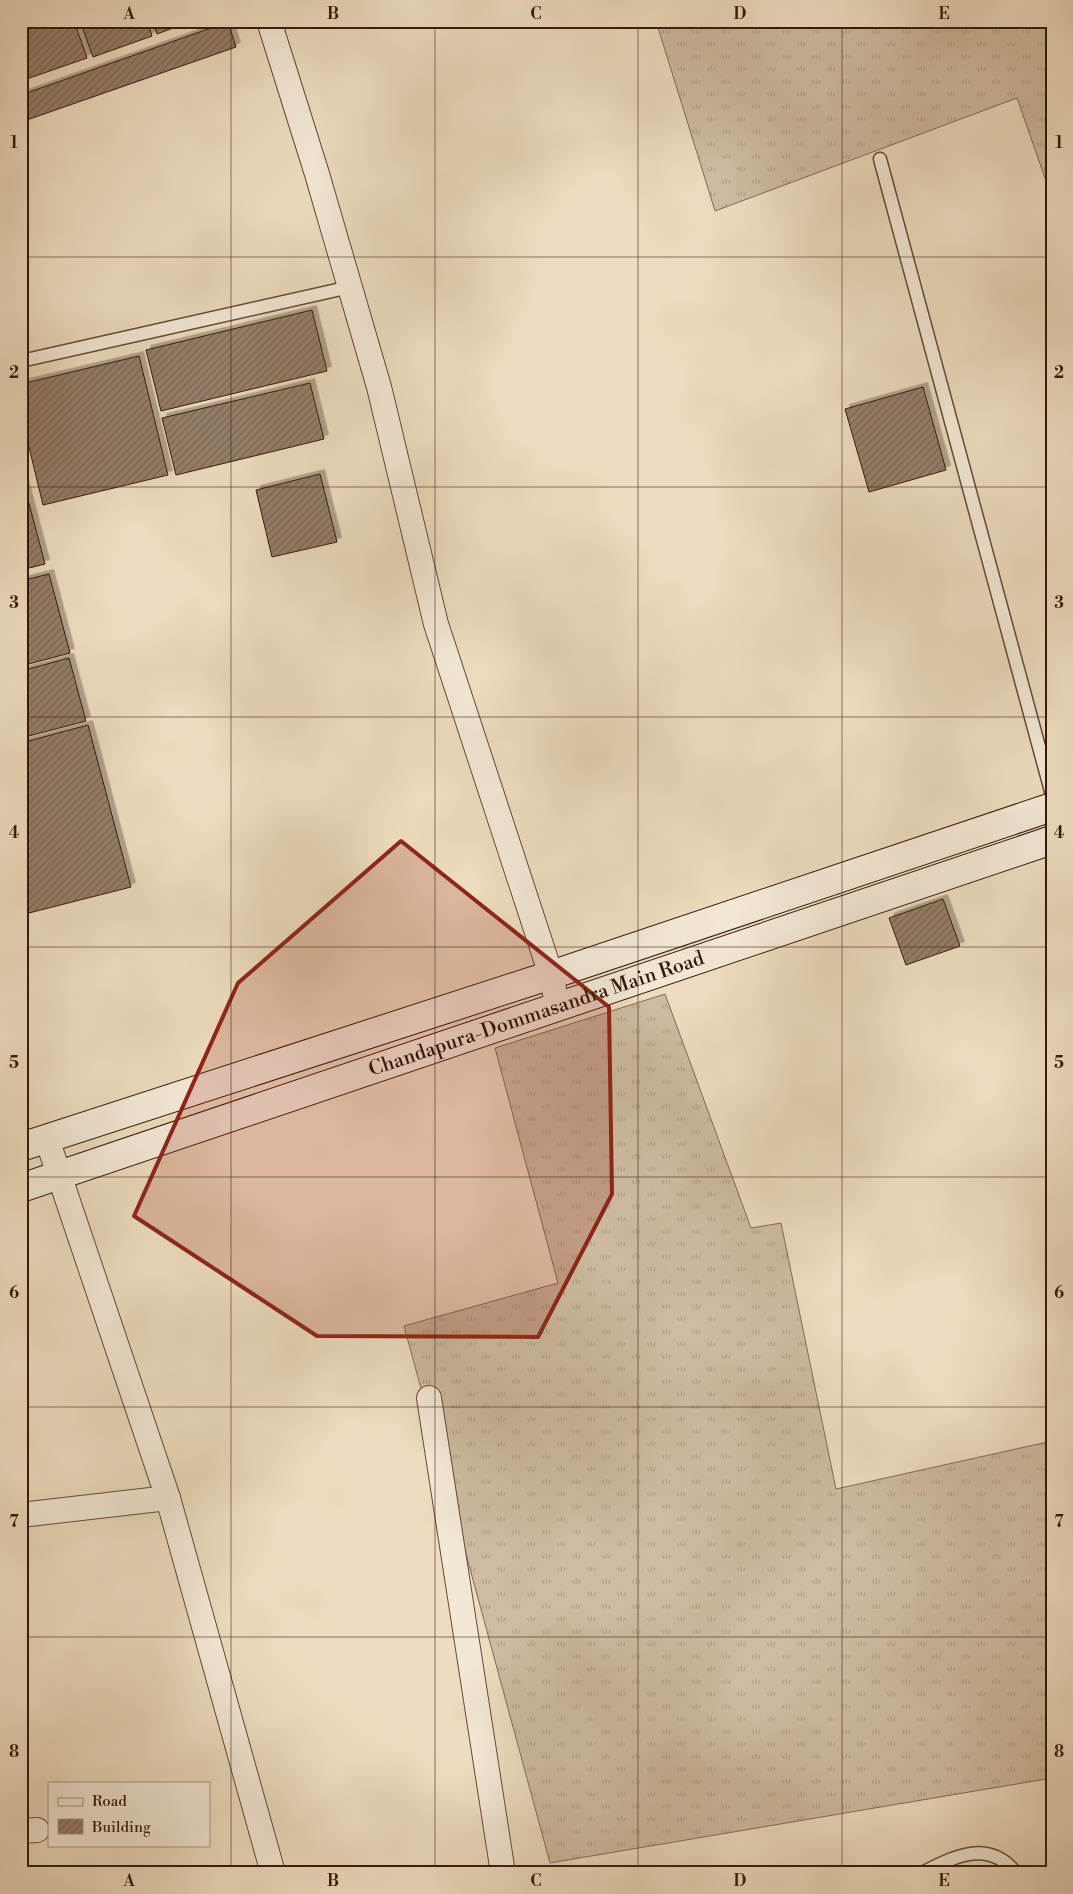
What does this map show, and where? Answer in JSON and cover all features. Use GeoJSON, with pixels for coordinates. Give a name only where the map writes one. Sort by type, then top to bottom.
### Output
{"type":"FeatureCollection","features":[{"type":"Feature","properties":{"kind":"main road","name":"Chandapura-Dommasandra Main Road"},"geometry":{"type":"LineString","coordinates":[[21,1148],[551,975],[1052,807]]}},
{"type":"Feature","properties":{"kind":"main road","name":"Chandapura-Dommasandra Main Road"},"geometry":{"type":"LineString","coordinates":[[21,1188],[1052,840]]}},
{"type":"Feature","properties":{"kind":"street"},"geometry":{"type":"LineString","coordinates":[[269,21],[379,387],[436,624],[551,975],[558,1008]]}},
{"type":"Feature","properties":{"kind":"street"},"geometry":{"type":"LineString","coordinates":[[47,1139],[168,1498],[273,1873]]}},
{"type":"Feature","properties":{"kind":"street"},"geometry":{"type":"LineString","coordinates":[[429,1398],[503,1873]]}},
{"type":"Feature","properties":{"kind":"street"},"geometry":{"type":"LineString","coordinates":[[21,1515],[168,1498]]}},
{"type":"Feature","properties":{"kind":"lane"},"geometry":{"type":"LineString","coordinates":[[880,159],[1052,795]]}},
{"type":"Feature","properties":{"kind":"lane"},"geometry":{"type":"LineString","coordinates":[[21,361],[350,287]]}},
{"type":"Feature","properties":{"kind":"lane"},"geometry":{"type":"LineString","coordinates":[[922,1873],[955,1857],[979,1851],[1008,1862],[1016,1873]]}},
{"type":"Feature","properties":{"kind":"highlighted area"},"geometry":{"type":"Polygon","coordinates":[[[401,841],[609,1007],[612,1194],[538,1337],[317,1336],[134,1216],[238,983],[401,841]]]}},
{"type":"Feature","properties":{"kind":"green space"},"geometry":{"type":"Polygon","coordinates":[[[656,21],[1052,21],[1052,198],[1017,98],[715,211],[656,21]]]}},
{"type":"Feature","properties":{"kind":"green space"},"geometry":{"type":"Polygon","coordinates":[[[665,994],[751,1228],[781,1223],[836,1489],[1052,1441],[1052,1778],[550,1863],[404,1326],[558,1283],[495,1048],[665,994]]]}},
{"type":"Feature","properties":{"kind":"building"},"geometry":{"type":"Polygon","coordinates":[[[21,21],[74,21],[87,58],[21,81],[21,21]]]}},
{"type":"Feature","properties":{"kind":"building"},"geometry":{"type":"Polygon","coordinates":[[[80,21],[147,21],[152,36],[93,57],[80,21]]]}},
{"type":"Feature","properties":{"kind":"building"},"geometry":{"type":"Polygon","coordinates":[[[153,21],[192,21],[157,34],[153,21]]]}},
{"type":"Feature","properties":{"kind":"building"},"geometry":{"type":"Polygon","coordinates":[[[228,22],[236,47],[21,122],[21,95],[228,22]]]}},
{"type":"Feature","properties":{"kind":"building"},"geometry":{"type":"Polygon","coordinates":[[[312,310],[327,371],[161,411],[146,350],[312,310]]]}},
{"type":"Feature","properties":{"kind":"building"},"geometry":{"type":"Polygon","coordinates":[[[139,356],[168,475],[43,505],[21,414],[21,384],[139,356]]]}},
{"type":"Feature","properties":{"kind":"building"},"geometry":{"type":"Polygon","coordinates":[[[310,383],[324,439],[176,475],[162,418],[310,383]]]}},
{"type":"Feature","properties":{"kind":"building"},"geometry":{"type":"Polygon","coordinates":[[[923,387],[946,470],[869,492],[845,409],[923,387]]]}},
{"type":"Feature","properties":{"kind":"building"},"geometry":{"type":"Polygon","coordinates":[[[21,473],[45,564],[21,570],[21,473]]]}},
{"type":"Feature","properties":{"kind":"building"},"geometry":{"type":"Polygon","coordinates":[[[320,474],[337,542],[272,557],[256,490],[320,474]]]}},
{"type":"Feature","properties":{"kind":"building"},"geometry":{"type":"Polygon","coordinates":[[[49,574],[70,653],[21,666],[21,581],[49,574]]]}},
{"type":"Feature","properties":{"kind":"building"},"geometry":{"type":"Polygon","coordinates":[[[69,658],[86,721],[21,738],[21,671],[69,658]]]}},
{"type":"Feature","properties":{"kind":"building"},"geometry":{"type":"Polygon","coordinates":[[[88,725],[131,887],[21,915],[21,743],[88,725]]]}},
{"type":"Feature","properties":{"kind":"building"},"geometry":{"type":"Polygon","coordinates":[[[943,899],[960,946],[906,965],[889,918],[943,899]]]}}]}
